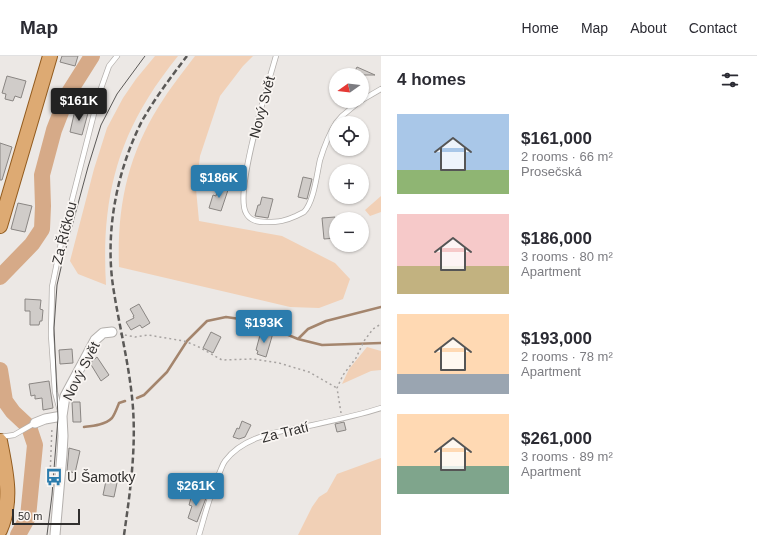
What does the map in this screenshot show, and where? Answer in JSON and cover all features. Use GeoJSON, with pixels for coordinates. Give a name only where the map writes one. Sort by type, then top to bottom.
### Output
{"type":"FeatureCollection","features":[{"type":"Feature","properties":{"kind":"main road"},"geometry":{"type":"LineString","coordinates":[[0,226],[50,56]]}},
{"type":"Feature","properties":{"kind":"main road"},"geometry":{"type":"LineString","coordinates":[[0,441],[8,495],[6,517],[0,530]]}},
{"type":"Feature","properties":{"kind":"street","name":"Nový Svět"},"geometry":{"type":"LineString","coordinates":[[35,423],[44,419],[62,416],[65,396],[95,340],[103,333],[112,332]]}},
{"type":"Feature","properties":{"kind":"street"},"geometry":{"type":"LineString","coordinates":[[55,535],[62,454],[62,416]]}},
{"type":"Feature","properties":{"kind":"lane","name":"Za Říčkou"},"geometry":{"type":"LineString","coordinates":[[62,416],[55,392],[51,335],[52,287],[61,243],[99,94],[109,66],[117,56]]}},
{"type":"Feature","properties":{"kind":"lane","name":"Nový Svět"},"geometry":{"type":"LineString","coordinates":[[276,56],[249,156],[243,193],[243,204],[246,213],[252,220],[263,222],[284,222],[304,212],[311,198],[323,151],[329,136]]}},
{"type":"Feature","properties":{"kind":"lane","name":"Nový Svět"},"geometry":{"type":"LineString","coordinates":[[369,96],[381,89]]}},
{"type":"Feature","properties":{"kind":"lane","name":"Nový Svět"},"geometry":{"type":"LineString","coordinates":[[342,116],[352,108]]}},
{"type":"Feature","properties":{"kind":"lane","name":"Za Tratí"},"geometry":{"type":"LineString","coordinates":[[199,535],[214,486],[224,462],[232,453],[251,441],[267,435],[341,419],[381,408]]}},
{"type":"Feature","properties":{"kind":"lane"},"geometry":{"type":"LineString","coordinates":[[0,437],[14,435],[35,423]]}},
{"type":"Feature","properties":{"kind":"path"},"geometry":{"type":"LineString","coordinates":[[341,419],[337,388],[343,375],[356,358],[364,341],[373,329],[381,324]]}},
{"type":"Feature","properties":{"kind":"path"},"geometry":{"type":"LineString","coordinates":[[112,332],[135,337],[148,335],[184,341],[222,360],[253,359],[279,363],[309,372],[337,388]]}},
{"type":"Feature","properties":{"kind":"path"},"geometry":{"type":"LineString","coordinates":[[51,479],[50,474],[53,442],[52,418]]}},
{"type":"Feature","properties":{"kind":"shaded area"},"geometry":{"type":"Polygon","coordinates":[[[155,56],[178,56],[155,87],[135,120],[117,165],[108,212],[105,260],[106,285],[78,274],[70,261],[94,169],[107,128],[123,98],[155,56]]]}},
{"type":"Feature","properties":{"kind":"shaded area"},"geometry":{"type":"Polygon","coordinates":[[[195,56],[253,56],[243,66],[220,96],[200,156],[196,189],[199,221],[282,236],[335,263],[350,279],[343,299],[319,308],[290,307],[119,267],[122,204],[126,184],[139,144],[159,106],[195,56]]]}},
{"type":"Feature","properties":{"kind":"shaded area"},"geometry":{"type":"Polygon","coordinates":[[[381,196],[381,212],[370,216],[369,212],[365,210],[381,196]]]}},
{"type":"Feature","properties":{"kind":"shaded area"},"geometry":{"type":"Polygon","coordinates":[[[367,347],[381,351],[381,370],[371,371],[342,384],[349,369],[367,347]]]}},
{"type":"Feature","properties":{"kind":"shaded area"},"geometry":{"type":"Polygon","coordinates":[[[381,458],[381,535],[298,535],[312,507],[319,497],[327,492],[337,474],[381,458]]]}},
{"type":"Feature","properties":{"kind":"building"},"geometry":{"type":"Polygon","coordinates":[[[62,56],[78,56],[75,66],[60,62],[62,56]]]}},
{"type":"Feature","properties":{"kind":"building"},"geometry":{"type":"Polygon","coordinates":[[[7,76],[26,81],[21,98],[15,96],[13,101],[5,99],[6,94],[2,93],[7,76]]]}},
{"type":"Feature","properties":{"kind":"building"},"geometry":{"type":"Polygon","coordinates":[[[75,110],[88,113],[82,135],[70,132],[75,110]]]}},
{"type":"Feature","properties":{"kind":"building"},"geometry":{"type":"Polygon","coordinates":[[[0,143],[12,147],[2,180],[0,180],[0,143]]]}},
{"type":"Feature","properties":{"kind":"building"},"geometry":{"type":"Polygon","coordinates":[[[303,177],[312,179],[307,199],[298,197],[303,177]]]}},
{"type":"Feature","properties":{"kind":"building"},"geometry":{"type":"Polygon","coordinates":[[[218,187],[228,190],[221,211],[209,208],[213,195],[216,196],[218,187]]]}},
{"type":"Feature","properties":{"kind":"building"},"geometry":{"type":"Polygon","coordinates":[[[262,197],[273,199],[268,218],[255,216],[262,197]]]}},
{"type":"Feature","properties":{"kind":"building"},"geometry":{"type":"Polygon","coordinates":[[[18,203],[32,206],[25,232],[11,229],[18,203]]]}},
{"type":"Feature","properties":{"kind":"building"},"geometry":{"type":"Polygon","coordinates":[[[329,217],[329,239],[324,239],[322,218],[329,217]]]}},
{"type":"Feature","properties":{"kind":"building"},"geometry":{"type":"Polygon","coordinates":[[[25,299],[41,300],[40,309],[43,310],[42,321],[40,321],[39,325],[30,325],[30,311],[25,311],[25,299]]]}},
{"type":"Feature","properties":{"kind":"building"},"geometry":{"type":"Polygon","coordinates":[[[139,304],[150,323],[142,328],[140,325],[131,330],[126,322],[134,318],[130,309],[139,304]]]}},
{"type":"Feature","properties":{"kind":"building"},"geometry":{"type":"Polygon","coordinates":[[[265,330],[273,333],[266,357],[257,354],[258,351],[256,350],[260,335],[263,336],[265,330]]]}},
{"type":"Feature","properties":{"kind":"building"},"geometry":{"type":"Polygon","coordinates":[[[211,332],[221,337],[213,353],[203,348],[211,332]]]}},
{"type":"Feature","properties":{"kind":"building"},"geometry":{"type":"Polygon","coordinates":[[[72,349],[73,363],[60,364],[59,350],[72,349]]]}},
{"type":"Feature","properties":{"kind":"building"},"geometry":{"type":"Polygon","coordinates":[[[97,357],[109,375],[101,381],[90,363],[97,357]]]}},
{"type":"Feature","properties":{"kind":"building"},"geometry":{"type":"Polygon","coordinates":[[[49,381],[53,408],[43,410],[42,398],[35,399],[35,395],[31,396],[29,384],[49,381]]]}},
{"type":"Feature","properties":{"kind":"building"},"geometry":{"type":"Polygon","coordinates":[[[72,402],[80,402],[81,422],[73,422],[72,402]]]}},
{"type":"Feature","properties":{"kind":"building"},"geometry":{"type":"Polygon","coordinates":[[[242,421],[251,425],[245,437],[239,439],[233,437],[237,428],[239,429],[242,421]]]}},
{"type":"Feature","properties":{"kind":"building"},"geometry":{"type":"Polygon","coordinates":[[[344,422],[346,430],[337,432],[335,424],[344,422]]]}},
{"type":"Feature","properties":{"kind":"building"},"geometry":{"type":"Polygon","coordinates":[[[69,448],[80,451],[75,473],[67,471],[69,448]]]}},
{"type":"Feature","properties":{"kind":"building"},"geometry":{"type":"Polygon","coordinates":[[[107,476],[118,478],[114,497],[103,495],[107,476]]]}},
{"type":"Feature","properties":{"kind":"building"},"geometry":{"type":"Polygon","coordinates":[[[196,494],[206,498],[197,522],[188,518],[192,506],[189,505],[191,498],[194,499],[196,494]]]}},
{"type":"Feature","properties":{"kind":"waterway"},"geometry":{"type":"LineString","coordinates":[[0,277],[32,244],[42,229],[42,175],[54,130],[68,94],[92,56]]}},
{"type":"Feature","properties":{"kind":"waterway"},"geometry":{"type":"LineString","coordinates":[[137,398],[144,395],[167,372],[187,341],[207,321],[226,317],[254,321],[298,339],[308,329],[326,321],[381,307]]}},
{"type":"Feature","properties":{"kind":"waterway"},"geometry":{"type":"LineString","coordinates":[[298,339],[322,345],[381,343]]}},
{"type":"Feature","properties":{"kind":"waterway"},"geometry":{"type":"LineString","coordinates":[[0,370],[5,401],[13,412],[29,427],[35,445],[28,517],[18,535]]}},
{"type":"Feature","properties":{"kind":"waterway"},"geometry":{"type":"LineString","coordinates":[[84,427],[99,425],[106,422],[112,418],[119,403],[125,401]]}},
{"type":"Feature","properties":{"kind":"tram line"},"geometry":{"type":"LineString","coordinates":[[47,535],[52,495],[58,418],[54,328],[57,285],[88,167],[101,125],[117,94],[145,56]]}},
{"type":"Feature","properties":{"kind":"railway"},"geometry":{"type":"LineString","coordinates":[[124,535],[132,472],[134,424],[129,377],[113,286],[111,265],[112,223],[120,180],[133,140],[152,104],[187,56]]}},
{"type":"Feature","properties":{"kind":"place","name":"U Šamotky"},"geometry":{"type":"Point","coordinates":[54,477]}}]}
